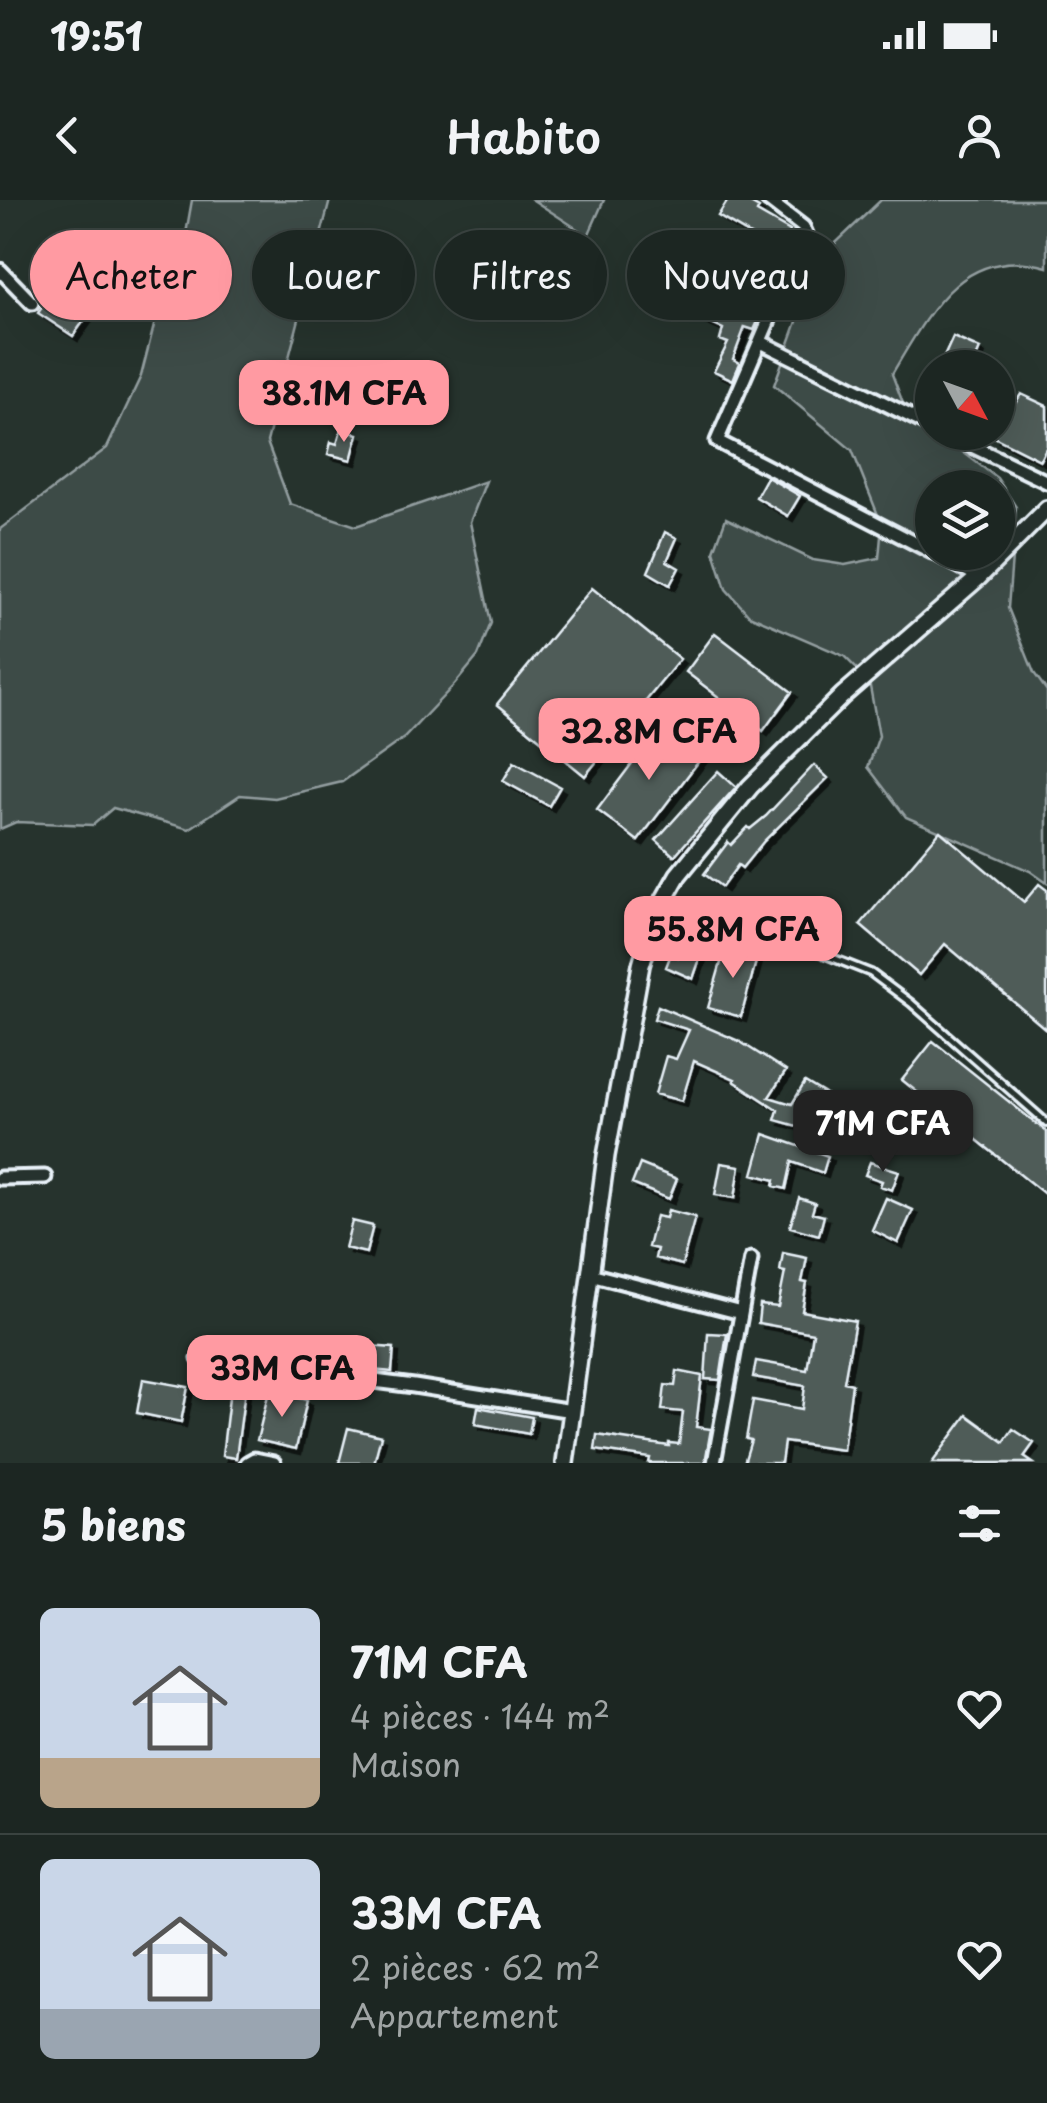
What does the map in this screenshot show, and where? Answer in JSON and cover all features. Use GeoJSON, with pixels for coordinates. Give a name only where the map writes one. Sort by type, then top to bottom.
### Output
{"type":"FeatureCollection","features":[{"type":"Feature","properties":{"kind":"main road"},"geometry":{"type":"LineString","coordinates":[[565,1463],[606,1156],[641,966],[657,912],[678,874],[750,786],[842,696],[979,577],[1047,509]]}},
{"type":"Feature","properties":{"kind":"street"},"geometry":{"type":"LineString","coordinates":[[768,200],[803,227],[806,234],[717,435],[720,445],[915,543]]}},
{"type":"Feature","properties":{"kind":"street"},"geometry":{"type":"LineString","coordinates":[[0,270],[30,301]]}},
{"type":"Feature","properties":{"kind":"street"},"geometry":{"type":"LineString","coordinates":[[761,342],[915,419]]}},
{"type":"Feature","properties":{"kind":"street"},"geometry":{"type":"LineString","coordinates":[[980,450],[1047,482]]}},
{"type":"Feature","properties":{"kind":"street"},"geometry":{"type":"LineString","coordinates":[[966,570],[979,577]]}},
{"type":"Feature","properties":{"kind":"street"},"geometry":{"type":"LineString","coordinates":[[0,1178],[44,1178]]}},
{"type":"Feature","properties":{"kind":"street"},"geometry":{"type":"LineString","coordinates":[[714,1463],[751,1259]]}},
{"type":"Feature","properties":{"kind":"street"},"geometry":{"type":"LineString","coordinates":[[590,1274],[741,1314]]}},
{"type":"Feature","properties":{"kind":"street"},"geometry":{"type":"LineString","coordinates":[[199,1359],[572,1411]]}},
{"type":"Feature","properties":{"kind":"street"},"geometry":{"type":"LineString","coordinates":[[247,1463],[254,1459],[274,1463]]}},
{"type":"Feature","properties":{"kind":"lane"},"geometry":{"type":"LineString","coordinates":[[782,938],[871,973],[911,1003],[1047,1123]]}},
{"type":"Feature","properties":{"kind":"shaded area"},"geometry":{"type":"Polygon","coordinates":[[[192,200],[330,200],[322,230],[252,230],[252,320],[299,320],[267,442],[290,504],[356,526],[486,481],[470,522],[491,623],[478,656],[455,684],[404,738],[342,782],[275,798],[240,795],[189,829],[113,808],[93,825],[16,822],[0,829],[0,529],[107,448],[141,376],[155,320],[232,320],[232,230],[187,230],[192,200]]]}},
{"type":"Feature","properties":{"kind":"shaded area"},"geometry":{"type":"Polygon","coordinates":[[[533,200],[604,200],[591,230],[579,230],[533,200]]]}},
{"type":"Feature","properties":{"kind":"shaded area"},"geometry":{"type":"Polygon","coordinates":[[[881,200],[1047,200],[1047,267],[1018,262],[993,265],[971,274],[935,307],[892,374],[904,406],[915,415],[915,450],[960,450],[987,470],[915,470],[915,570],[1011,570],[1008,608],[1034,673],[1047,691],[1047,883],[1030,871],[906,817],[868,767],[879,736],[869,681],[844,656],[749,615],[726,589],[714,551],[726,518],[813,560],[845,565],[879,558],[882,525],[852,450],[774,385],[798,320],[845,320],[845,234],[881,200]]]}},
{"type":"Feature","properties":{"kind":"building"},"geometry":{"type":"Polygon","coordinates":[[[728,200],[745,200],[759,208],[757,212],[788,230],[742,230],[718,216],[728,200]]]}},
{"type":"Feature","properties":{"kind":"building"},"geometry":{"type":"Polygon","coordinates":[[[49,320],[84,320],[73,336],[49,320]]]}},
{"type":"Feature","properties":{"kind":"building"},"geometry":{"type":"Polygon","coordinates":[[[704,320],[759,320],[754,330],[745,327],[733,359],[740,363],[733,380],[714,371],[728,343],[720,340],[723,329],[704,320]]]}},
{"type":"Feature","properties":{"kind":"building"},"geometry":{"type":"Polygon","coordinates":[[[953,337],[980,349],[980,350],[947,350],[953,337]]]}},
{"type":"Feature","properties":{"kind":"building"},"geometry":{"type":"Polygon","coordinates":[[[1021,394],[1047,406],[1047,446],[1040,460],[1015,448],[1015,404],[1021,394]]]}},
{"type":"Feature","properties":{"kind":"building"},"geometry":{"type":"Polygon","coordinates":[[[341,430],[358,434],[351,460],[328,454],[331,442],[337,444],[341,430]]]}},
{"type":"Feature","properties":{"kind":"building"},"geometry":{"type":"Polygon","coordinates":[[[767,477],[800,496],[788,516],[756,497],[767,477]]]}},
{"type":"Feature","properties":{"kind":"building"},"geometry":{"type":"Polygon","coordinates":[[[665,532],[677,538],[667,561],[679,568],[670,585],[648,572],[665,532]]]}},
{"type":"Feature","properties":{"kind":"building"},"geometry":{"type":"Polygon","coordinates":[[[592,588],[680,659],[585,776],[497,704],[592,588]]]}},
{"type":"Feature","properties":{"kind":"building"},"geometry":{"type":"Polygon","coordinates":[[[715,633],[792,692],[763,731],[686,672],[715,633]]]}},
{"type":"Feature","properties":{"kind":"building"},"geometry":{"type":"Polygon","coordinates":[[[660,726],[702,757],[638,841],[597,810],[660,726]]]}},
{"type":"Feature","properties":{"kind":"building"},"geometry":{"type":"Polygon","coordinates":[[[514,762],[560,787],[549,806],[503,781],[514,762]]]}},
{"type":"Feature","properties":{"kind":"building"},"geometry":{"type":"Polygon","coordinates":[[[814,765],[828,778],[742,868],[738,865],[722,887],[704,874],[728,842],[731,845],[748,827],[766,816],[814,765]]]}},
{"type":"Feature","properties":{"kind":"building"},"geometry":{"type":"Polygon","coordinates":[[[718,771],[736,787],[674,856],[656,840],[718,771]]]}},
{"type":"Feature","properties":{"kind":"building"},"geometry":{"type":"Polygon","coordinates":[[[940,831],[1024,902],[1039,884],[1047,890],[1047,1030],[945,944],[919,975],[860,925],[940,831]]]}},
{"type":"Feature","properties":{"kind":"building"},"geometry":{"type":"Polygon","coordinates":[[[687,902],[717,909],[693,979],[666,967],[671,954],[678,957],[690,923],[683,921],[687,902]]]}},
{"type":"Feature","properties":{"kind":"building"},"geometry":{"type":"Polygon","coordinates":[[[726,945],[758,954],[741,1017],[708,1008],[726,945]]]}},
{"type":"Feature","properties":{"kind":"building"},"geometry":{"type":"Polygon","coordinates":[[[658,1006],[739,1041],[786,1071],[769,1097],[792,1104],[805,1082],[835,1100],[828,1111],[815,1103],[808,1129],[775,1120],[778,1110],[735,1079],[694,1061],[682,1101],[655,1094],[666,1056],[676,1059],[689,1030],[654,1019],[658,1006]]]}},
{"type":"Feature","properties":{"kind":"building"},"geometry":{"type":"Polygon","coordinates":[[[933,1041],[1047,1132],[1047,1196],[902,1080],[933,1041]]]}},
{"type":"Feature","properties":{"kind":"building"},"geometry":{"type":"Polygon","coordinates":[[[764,1134],[828,1156],[823,1173],[792,1162],[786,1189],[774,1186],[775,1180],[753,1174],[764,1134]]]}},
{"type":"Feature","properties":{"kind":"building"},"geometry":{"type":"Polygon","coordinates":[[[870,1162],[899,1171],[892,1190],[880,1186],[882,1181],[865,1175],[870,1162]]]}},
{"type":"Feature","properties":{"kind":"building"},"geometry":{"type":"Polygon","coordinates":[[[721,1163],[740,1166],[735,1198],[715,1195],[721,1163]]]}},
{"type":"Feature","properties":{"kind":"building"},"geometry":{"type":"Polygon","coordinates":[[[640,1164],[677,1179],[669,1199],[632,1184],[640,1164]]]}},
{"type":"Feature","properties":{"kind":"building"},"geometry":{"type":"Polygon","coordinates":[[[799,1198],[815,1203],[812,1213],[824,1216],[819,1235],[790,1227],[799,1198]]]}},
{"type":"Feature","properties":{"kind":"building"},"geometry":{"type":"Polygon","coordinates":[[[886,1198],[913,1210],[898,1243],[872,1230],[886,1198]]]}},
{"type":"Feature","properties":{"kind":"building"},"geometry":{"type":"Polygon","coordinates":[[[668,1210],[695,1217],[682,1265],[655,1258],[657,1249],[648,1247],[656,1216],[666,1218],[668,1210]]]}},
{"type":"Feature","properties":{"kind":"building"},"geometry":{"type":"Polygon","coordinates":[[[352,1221],[373,1226],[366,1253],[345,1248],[352,1221]]]}},
{"type":"Feature","properties":{"kind":"building"},"geometry":{"type":"Polygon","coordinates":[[[783,1253],[807,1258],[802,1311],[855,1321],[844,1382],[852,1384],[843,1450],[784,1442],[781,1463],[744,1463],[751,1440],[746,1439],[753,1400],[802,1409],[805,1386],[753,1377],[756,1361],[807,1370],[813,1333],[758,1323],[760,1305],[778,1307],[785,1272],[780,1271],[783,1253]]]}},
{"type":"Feature","properties":{"kind":"building"},"geometry":{"type":"Polygon","coordinates":[[[708,1333],[727,1334],[720,1380],[705,1379],[708,1333]]]}},
{"type":"Feature","properties":{"kind":"building"},"geometry":{"type":"Polygon","coordinates":[[[325,1343],[394,1348],[392,1372],[323,1365],[325,1343]]]}},
{"type":"Feature","properties":{"kind":"building"},"geometry":{"type":"Polygon","coordinates":[[[677,1371],[702,1376],[696,1427],[711,1429],[705,1463],[649,1463],[650,1458],[595,1450],[597,1435],[669,1446],[679,1444],[683,1412],[662,1410],[665,1385],[675,1386],[677,1371]]]}},
{"type":"Feature","properties":{"kind":"building"},"geometry":{"type":"Polygon","coordinates":[[[143,1379],[188,1387],[181,1422],[137,1413],[143,1379]]]}},
{"type":"Feature","properties":{"kind":"building"},"geometry":{"type":"Polygon","coordinates":[[[231,1381],[246,1383],[236,1458],[222,1456],[231,1381]]]}},
{"type":"Feature","properties":{"kind":"building"},"geometry":{"type":"Polygon","coordinates":[[[269,1391],[307,1400],[296,1449],[257,1440],[269,1391]]]}},
{"type":"Feature","properties":{"kind":"building"},"geometry":{"type":"Polygon","coordinates":[[[478,1407],[532,1417],[529,1434],[475,1424],[478,1407]]]}},
{"type":"Feature","properties":{"kind":"building"},"geometry":{"type":"Polygon","coordinates":[[[967,1415],[1004,1442],[1013,1429],[1034,1443],[1024,1457],[1033,1463],[932,1463],[967,1415]]]}},
{"type":"Feature","properties":{"kind":"building"},"geometry":{"type":"Polygon","coordinates":[[[348,1428],[381,1436],[374,1463],[339,1463],[348,1428]]]}}]}
